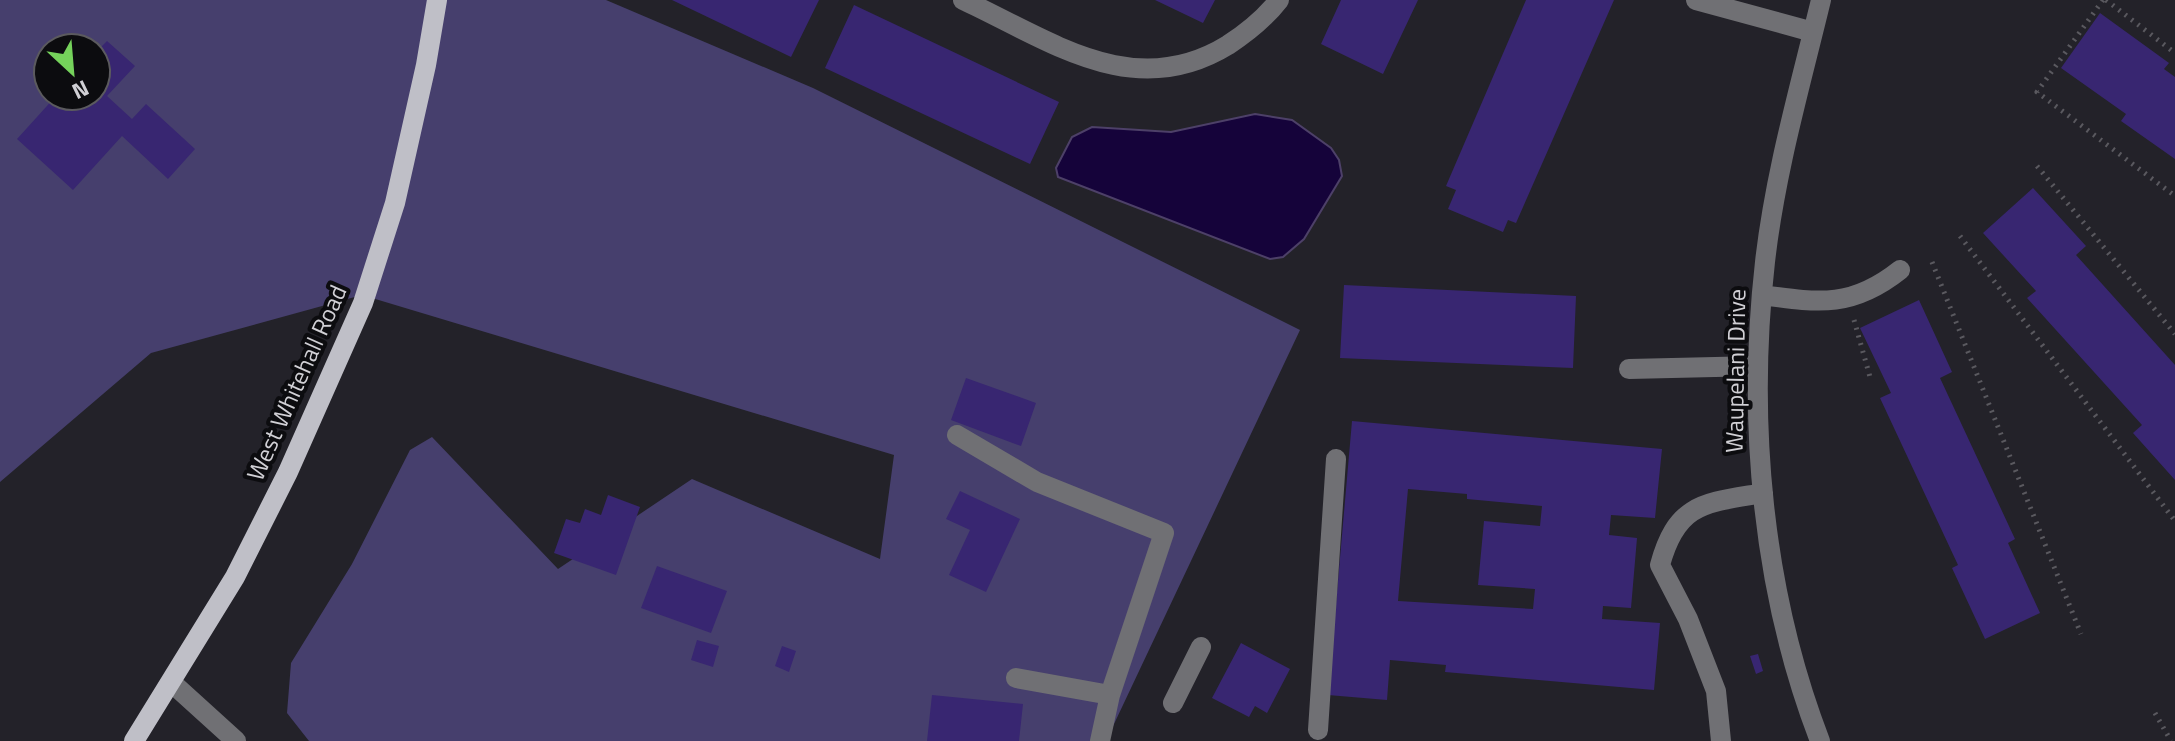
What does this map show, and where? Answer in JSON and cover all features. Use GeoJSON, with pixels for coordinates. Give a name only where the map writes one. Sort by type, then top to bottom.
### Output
{"type":"FeatureCollection","features":[{"type":"Feature","properties":{"kind":"main road","name":"West Whitehall Road"},"geometry":{"type":"LineString","coordinates":[[134,741],[235,577],[288,472],[363,303],[401,176],[437,0]]}},
{"type":"Feature","properties":{"kind":"street"},"geometry":{"type":"LineString","coordinates":[[963,0],[1079,54],[1127,70],[1171,70],[1207,58],[1241,37],[1268,15],[1279,0]]}},
{"type":"Feature","properties":{"kind":"street"},"geometry":{"type":"LineString","coordinates":[[1696,0],[1813,32]]}},
{"type":"Feature","properties":{"kind":"street","name":"Waupelani Drive"},"geometry":{"type":"LineString","coordinates":[[1820,741],[1787,632],[1763,493],[1758,366],[1762,295],[1773,208],[1821,0]]}},
{"type":"Feature","properties":{"kind":"street"},"geometry":{"type":"LineString","coordinates":[[1762,295],[1816,303],[1848,299],[1877,289],[1900,270]]}},
{"type":"Feature","properties":{"kind":"street"},"geometry":{"type":"LineString","coordinates":[[1629,369],[1758,366]]}},
{"type":"Feature","properties":{"kind":"street"},"geometry":{"type":"LineString","coordinates":[[957,435],[1037,482],[1164,533],[1110,695],[1100,741]]}},
{"type":"Feature","properties":{"kind":"street"},"geometry":{"type":"LineString","coordinates":[[1318,730],[1336,459]]}},
{"type":"Feature","properties":{"kind":"street"},"geometry":{"type":"LineString","coordinates":[[1721,741],[1716,691],[1688,619],[1660,565],[1668,537],[1697,505],[1763,493]]}},
{"type":"Feature","properties":{"kind":"street"},"geometry":{"type":"LineString","coordinates":[[1173,703],[1201,647]]}},
{"type":"Feature","properties":{"kind":"street"},"geometry":{"type":"LineString","coordinates":[[1016,678],[1110,695]]}},
{"type":"Feature","properties":{"kind":"street"},"geometry":{"type":"LineString","coordinates":[[171,682],[236,741]]}},
{"type":"Feature","properties":{"kind":"path"},"geometry":{"type":"LineString","coordinates":[[2175,53],[2104,0],[2037,92],[2175,196]]}},
{"type":"Feature","properties":{"kind":"path"},"geometry":{"type":"LineString","coordinates":[[2037,166],[2175,334]]}},
{"type":"Feature","properties":{"kind":"path"},"geometry":{"type":"LineString","coordinates":[[1960,236],[2175,521]]}},
{"type":"Feature","properties":{"kind":"path"},"geometry":{"type":"LineString","coordinates":[[1932,262],[2081,634]]}},
{"type":"Feature","properties":{"kind":"path"},"geometry":{"type":"LineString","coordinates":[[1848,299],[1870,377]]}},
{"type":"Feature","properties":{"kind":"path"},"geometry":{"type":"LineString","coordinates":[[2155,713],[2171,741]]}},
{"type":"Feature","properties":{"kind":"shaded area"},"geometry":{"type":"Polygon","coordinates":[[[0,0],[606,0],[813,88],[1300,330],[1106,741],[309,741],[287,713],[291,663],[352,564],[410,450],[432,437],[558,569],[692,479],[880,559],[894,455],[362,295],[151,353],[0,482],[0,0]]]}},
{"type":"Feature","properties":{"kind":"shaded area"},"geometry":{"type":"Polygon","coordinates":[[[1255,114],[1292,120],[1331,148],[1339,160],[1342,176],[1304,239],[1283,257],[1270,259],[1058,177],[1056,168],[1072,137],[1092,127],[1171,132],[1255,114]]]}},
{"type":"Feature","properties":{"kind":"building"},"geometry":{"type":"Polygon","coordinates":[[[672,0],[819,0],[791,57],[672,0]]]}},
{"type":"Feature","properties":{"kind":"building"},"geometry":{"type":"Polygon","coordinates":[[[1155,0],[1215,0],[1203,23],[1155,0]]]}},
{"type":"Feature","properties":{"kind":"building"},"geometry":{"type":"Polygon","coordinates":[[[1341,0],[1418,0],[1383,74],[1321,44],[1341,0]]]}},
{"type":"Feature","properties":{"kind":"building"},"geometry":{"type":"Polygon","coordinates":[[[1526,0],[1614,0],[1516,223],[1508,220],[1503,232],[1448,209],[1456,190],[1446,186],[1526,0]]]}},
{"type":"Feature","properties":{"kind":"building"},"geometry":{"type":"Polygon","coordinates":[[[854,5],[1059,102],[1030,164],[825,68],[854,5]]]}},
{"type":"Feature","properties":{"kind":"building"},"geometry":{"type":"Polygon","coordinates":[[[2100,13],[2169,63],[2164,69],[2175,77],[2175,159],[2121,121],[2126,114],[2061,68],[2100,13]]]}},
{"type":"Feature","properties":{"kind":"building"},"geometry":{"type":"Polygon","coordinates":[[[112,45],[135,66],[112,91],[112,45]]]}},
{"type":"Feature","properties":{"kind":"building"},"geometry":{"type":"Polygon","coordinates":[[[112,101],[132,119],[146,104],[195,149],[168,179],[122,136],[73,190],[17,139],[41,112],[112,112],[112,101]]]}},
{"type":"Feature","properties":{"kind":"building"},"geometry":{"type":"Polygon","coordinates":[[[2033,188],[2086,246],[2076,255],[2175,365],[2175,480],[2133,433],[2142,425],[2027,298],[2036,291],[1983,233],[2033,188]]]}},
{"type":"Feature","properties":{"kind":"building"},"geometry":{"type":"Polygon","coordinates":[[[1344,285],[1576,296],[1573,368],[1340,358],[1344,285]]]}},
{"type":"Feature","properties":{"kind":"building"},"geometry":{"type":"Polygon","coordinates":[[[1919,300],[1952,372],[1940,378],[2015,539],[2008,543],[2040,613],[1985,639],[1952,568],[1958,565],[1880,398],[1891,393],[1860,328],[1919,300]]]}},
{"type":"Feature","properties":{"kind":"building"},"geometry":{"type":"Polygon","coordinates":[[[966,378],[1036,403],[1021,446],[951,420],[966,378]]]}},
{"type":"Feature","properties":{"kind":"building"},"geometry":{"type":"Polygon","coordinates":[[[1352,421],[1662,449],[1655,518],[1611,515],[1609,535],[1637,538],[1631,608],[1603,606],[1602,619],[1660,623],[1654,690],[1445,672],[1446,665],[1390,660],[1387,700],[1328,695],[1352,421]],[[1408,489],[1398,601],[1533,609],[1535,589],[1478,585],[1484,521],[1540,526],[1542,506],[1467,499],[1467,494],[1408,489]]]}},
{"type":"Feature","properties":{"kind":"building"},"geometry":{"type":"Polygon","coordinates":[[[960,491],[1020,519],[986,592],[949,575],[970,530],[946,519],[960,491]]]}},
{"type":"Feature","properties":{"kind":"building"},"geometry":{"type":"Polygon","coordinates":[[[608,495],[640,507],[616,575],[554,553],[566,519],[580,523],[585,509],[601,515],[608,495]]]}},
{"type":"Feature","properties":{"kind":"building"},"geometry":{"type":"Polygon","coordinates":[[[657,566],[727,591],[711,633],[641,608],[657,566]]]}},
{"type":"Feature","properties":{"kind":"building"},"geometry":{"type":"Polygon","coordinates":[[[697,640],[719,646],[713,667],[691,660],[697,640]]]}},
{"type":"Feature","properties":{"kind":"building"},"geometry":{"type":"Polygon","coordinates":[[[1241,643],[1290,669],[1267,713],[1255,706],[1249,717],[1212,698],[1241,643]]]}},
{"type":"Feature","properties":{"kind":"building"},"geometry":{"type":"Polygon","coordinates":[[[782,646],[796,651],[789,672],[775,666],[782,646]]]}},
{"type":"Feature","properties":{"kind":"building"},"geometry":{"type":"Polygon","coordinates":[[[1758,654],[1763,671],[1756,674],[1750,656],[1758,654]]]}},
{"type":"Feature","properties":{"kind":"building"},"geometry":{"type":"Polygon","coordinates":[[[932,695],[1023,704],[1019,741],[927,741],[932,695]]]}}]}
